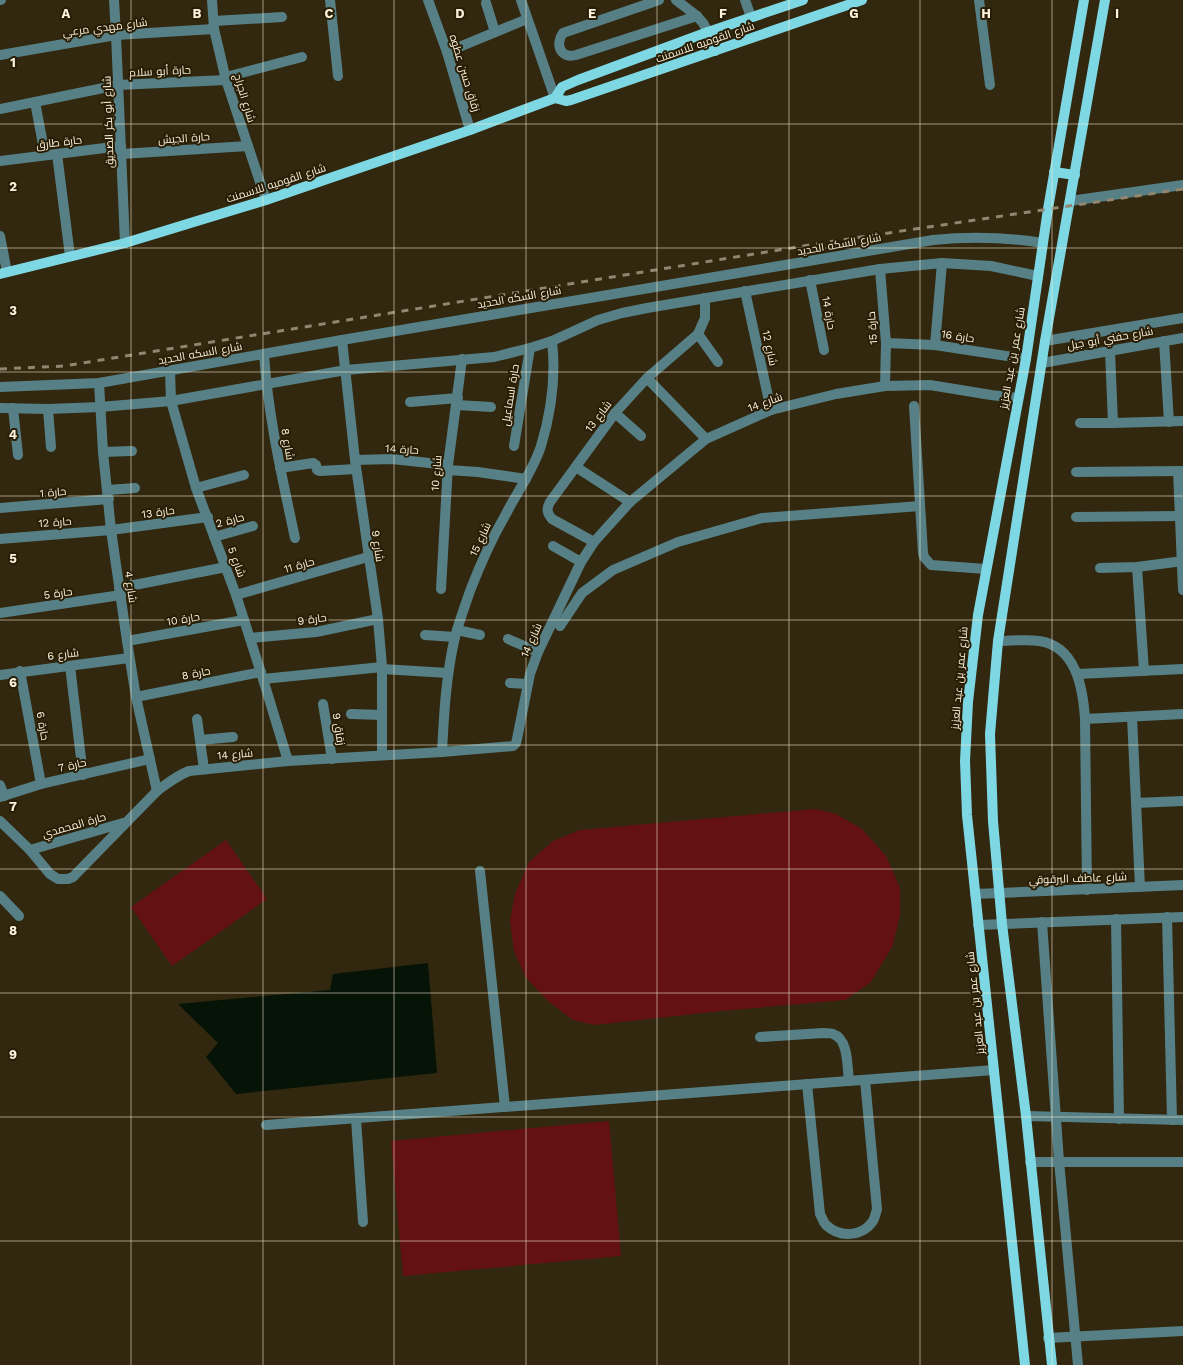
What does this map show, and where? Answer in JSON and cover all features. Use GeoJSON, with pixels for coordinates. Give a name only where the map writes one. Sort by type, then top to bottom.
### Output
{"type":"FeatureCollection","features":[{"type":"Feature","properties":{"kind":"main road","name":"شارع القوميه للاسمنت"},"geometry":{"type":"LineString","coordinates":[[555,98],[559,90],[569,84],[708,32],[803,0]]}},
{"type":"Feature","properties":{"kind":"main road","name":"شارع القوميه للاسمنت"},"geometry":{"type":"LineString","coordinates":[[4,273],[125,243],[266,200],[470,130],[555,98],[566,101],[571,100],[862,0]]}},
{"type":"Feature","properties":{"kind":"main road","name":"شارع عمر بن عبد العزيز"},"geometry":{"type":"LineString","coordinates":[[1025,1365],[966,815],[965,761],[968,702],[978,615],[1026,359],[1054,172],[1084,0]]}},
{"type":"Feature","properties":{"kind":"main road"},"geometry":{"type":"LineString","coordinates":[[1052,1365],[1026,1116],[1002,924],[993,821],[990,734],[998,641],[1045,341],[1075,175],[1104,0]]}},
{"type":"Feature","properties":{"kind":"main road"},"geometry":{"type":"LineString","coordinates":[[708,32],[715,51]]}},
{"type":"Feature","properties":{"kind":"main road"},"geometry":{"type":"LineString","coordinates":[[1054,172],[1075,175]]}},
{"type":"Feature","properties":{"kind":"street","name":"شارع أبو بكر الصديق"},"geometry":{"type":"LineString","coordinates":[[114,0],[125,243]]}},
{"type":"Feature","properties":{"kind":"street","name":"شارع الجراج"},"geometry":{"type":"LineString","coordinates":[[212,0],[214,25],[226,79],[266,200]]}},
{"type":"Feature","properties":{"kind":"street"},"geometry":{"type":"LineString","coordinates":[[330,0],[338,76]]}},
{"type":"Feature","properties":{"kind":"street","name":"زقاق حسن عطوه"},"geometry":{"type":"LineString","coordinates":[[428,0],[447,52],[470,130]]}},
{"type":"Feature","properties":{"kind":"street"},"geometry":{"type":"LineString","coordinates":[[521,0],[555,98]]}},
{"type":"Feature","properties":{"kind":"street"},"geometry":{"type":"LineString","coordinates":[[659,0],[563,32],[559,37],[561,51],[570,57],[697,16]]}},
{"type":"Feature","properties":{"kind":"street"},"geometry":{"type":"LineString","coordinates":[[676,0],[697,16],[708,32]]}},
{"type":"Feature","properties":{"kind":"street"},"geometry":{"type":"LineString","coordinates":[[745,0],[751,17]]}},
{"type":"Feature","properties":{"kind":"street"},"geometry":{"type":"LineString","coordinates":[[979,0],[990,85]]}},
{"type":"Feature","properties":{"kind":"street"},"geometry":{"type":"LineString","coordinates":[[486,3],[495,32]]}},
{"type":"Feature","properties":{"kind":"street","name":"شارع مهدي مرعي"},"geometry":{"type":"LineString","coordinates":[[0,55],[116,35],[282,17]]}},
{"type":"Feature","properties":{"kind":"street"},"geometry":{"type":"LineString","coordinates":[[447,52],[527,19]]}},
{"type":"Feature","properties":{"kind":"street","name":"حارة أبو سلام"},"geometry":{"type":"LineString","coordinates":[[0,109],[118,85],[226,79],[302,56]]}},
{"type":"Feature","properties":{"kind":"street"},"geometry":{"type":"LineString","coordinates":[[35,102],[45,155]]}},
{"type":"Feature","properties":{"kind":"street","name":"حارة الجيش"},"geometry":{"type":"LineString","coordinates":[[121,150],[248,146]]}},
{"type":"Feature","properties":{"kind":"street","name":"حارة طارق"},"geometry":{"type":"LineString","coordinates":[[0,161],[45,155],[121,150]]}},
{"type":"Feature","properties":{"kind":"street"},"geometry":{"type":"LineString","coordinates":[[57,154],[70,256]]}},
{"type":"Feature","properties":{"kind":"street"},"geometry":{"type":"LineString","coordinates":[[1070,201],[1183,185]]}},
{"type":"Feature","properties":{"kind":"street"},"geometry":{"type":"LineString","coordinates":[[0,236],[4,273]]}},
{"type":"Feature","properties":{"kind":"street","name":"شارع السكه الحديد"},"geometry":{"type":"LineString","coordinates":[[0,387],[99,383],[342,340],[933,240],[988,236],[1043,242]]}},
{"type":"Feature","properties":{"kind":"street"},"geometry":{"type":"LineString","coordinates":[[0,408],[48,409],[100,407],[171,400],[346,370],[494,357],[552,341],[598,320],[622,313],[880,269],[942,263],[991,266],[1038,276]]}},
{"type":"Feature","properties":{"kind":"street"},"geometry":{"type":"LineString","coordinates":[[935,345],[942,263]]}},
{"type":"Feature","properties":{"kind":"street","name":"حارة 15"},"geometry":{"type":"LineString","coordinates":[[880,269],[886,343],[884,386]]}},
{"type":"Feature","properties":{"kind":"street","name":"حارة 14"},"geometry":{"type":"LineString","coordinates":[[810,280],[824,350]]}},
{"type":"Feature","properties":{"kind":"street","name":"شارع 12"},"geometry":{"type":"LineString","coordinates":[[745,291],[771,410]]}},
{"type":"Feature","properties":{"kind":"street"},"geometry":{"type":"LineString","coordinates":[[705,298],[704,318],[698,334],[718,362]]}},
{"type":"Feature","properties":{"kind":"street","name":"شارع حفني أبو جبل"},"geometry":{"type":"LineString","coordinates":[[1045,341],[1183,318]]}},
{"type":"Feature","properties":{"kind":"street","name":"شارع 13"},"geometry":{"type":"LineString","coordinates":[[594,542],[552,519],[548,514],[547,508],[550,502],[615,412],[647,378],[698,334]]}},
{"type":"Feature","properties":{"kind":"street","name":"شارع حفني أبو جبل"},"geometry":{"type":"LineString","coordinates":[[1042,363],[1183,338]]}},
{"type":"Feature","properties":{"kind":"street","name":"شارع 9"},"geometry":{"type":"LineString","coordinates":[[342,340],[356,464],[378,619],[382,668],[382,755]]}},
{"type":"Feature","properties":{"kind":"street","name":"شارع 15"},"geometry":{"type":"LineString","coordinates":[[442,752],[443,720],[448,673],[456,633],[471,590],[487,552],[526,479],[541,447],[548,418],[553,385],[552,341]]}},
{"type":"Feature","properties":{"kind":"street"},"geometry":{"type":"LineString","coordinates":[[1164,341],[1169,422]]}},
{"type":"Feature","properties":{"kind":"street","name":"حارة 16"},"geometry":{"type":"LineString","coordinates":[[886,343],[935,345],[1026,359]]}},
{"type":"Feature","properties":{"kind":"street","name":"حارة اسماعيل"},"geometry":{"type":"LineString","coordinates":[[514,446],[530,348]]}},
{"type":"Feature","properties":{"kind":"street"},"geometry":{"type":"LineString","coordinates":[[1110,351],[1113,423]]}},
{"type":"Feature","properties":{"kind":"street","name":"شارع 8"},"geometry":{"type":"LineString","coordinates":[[264,354],[266,383],[280,468],[295,538]]}},
{"type":"Feature","properties":{"kind":"street","name":"شارع 10"},"geometry":{"type":"LineString","coordinates":[[441,589],[448,468],[462,359]]}},
{"type":"Feature","properties":{"kind":"street","name":"شارع 5"},"geometry":{"type":"LineString","coordinates":[[170,371],[171,400],[196,488],[236,595],[288,761]]}},
{"type":"Feature","properties":{"kind":"street"},"geometry":{"type":"LineString","coordinates":[[647,378],[706,439]]}},
{"type":"Feature","properties":{"kind":"street","name":"شارع 4"},"geometry":{"type":"LineString","coordinates":[[99,383],[103,452],[111,530],[129,658],[157,791]]}},
{"type":"Feature","properties":{"kind":"street","name":"شارع 14"},"geometry":{"type":"LineString","coordinates":[[30,850],[50,874],[58,879],[68,879],[73,877],[125,822],[157,791],[179,775],[189,771],[288,761],[442,752],[513,746],[517,739],[527,684],[538,652],[581,562],[594,542],[630,502],[706,439],[771,410],[836,394],[884,386],[930,385],[1018,398]]}},
{"type":"Feature","properties":{"kind":"street"},"geometry":{"type":"LineString","coordinates":[[410,402],[457,402],[491,407]]}},
{"type":"Feature","properties":{"kind":"street"},"geometry":{"type":"LineString","coordinates":[[914,406],[923,553],[927,562],[931,565],[986,569]]}},
{"type":"Feature","properties":{"kind":"street"},"geometry":{"type":"LineString","coordinates":[[13,408],[18,455]]}},
{"type":"Feature","properties":{"kind":"street"},"geometry":{"type":"LineString","coordinates":[[48,409],[51,447]]}},
{"type":"Feature","properties":{"kind":"street"},"geometry":{"type":"LineString","coordinates":[[615,412],[641,436]]}},
{"type":"Feature","properties":{"kind":"street"},"geometry":{"type":"LineString","coordinates":[[1080,422],[1113,423],[1183,421]]}},
{"type":"Feature","properties":{"kind":"street"},"geometry":{"type":"LineString","coordinates":[[103,452],[132,451]]}},
{"type":"Feature","properties":{"kind":"street","name":"حارة 14"},"geometry":{"type":"LineString","coordinates":[[280,468],[313,463],[316,465],[317,470],[320,471],[392,459],[526,479]]}},
{"type":"Feature","properties":{"kind":"street"},"geometry":{"type":"LineString","coordinates":[[576,467],[630,502]]}},
{"type":"Feature","properties":{"kind":"street"},"geometry":{"type":"LineString","coordinates":[[1076,472],[1181,471],[1180,516],[1183,590]]}},
{"type":"Feature","properties":{"kind":"street"},"geometry":{"type":"LineString","coordinates":[[196,488],[244,475]]}},
{"type":"Feature","properties":{"kind":"street","name":"حارة 1"},"geometry":{"type":"LineString","coordinates":[[0,508],[108,494],[135,488]]}},
{"type":"Feature","properties":{"kind":"street"},"geometry":{"type":"LineString","coordinates":[[560,626],[582,593],[613,570],[678,542],[762,518],[920,506]]}},
{"type":"Feature","properties":{"kind":"street"},"geometry":{"type":"LineString","coordinates":[[1076,517],[1180,516]]}},
{"type":"Feature","properties":{"kind":"street","name":"حارة 13"},"geometry":{"type":"LineString","coordinates":[[111,530],[208,517]]}},
{"type":"Feature","properties":{"kind":"street","name":"حارة 2"},"geometry":{"type":"LineString","coordinates":[[214,537],[253,526]]}},
{"type":"Feature","properties":{"kind":"street","name":"حارة 12"},"geometry":{"type":"LineString","coordinates":[[0,539],[111,530]]}},
{"type":"Feature","properties":{"kind":"street"},"geometry":{"type":"LineString","coordinates":[[552,546],[581,562]]}},
{"type":"Feature","properties":{"kind":"street","name":"حارة 11"},"geometry":{"type":"LineString","coordinates":[[236,595],[368,557]]}},
{"type":"Feature","properties":{"kind":"street"},"geometry":{"type":"LineString","coordinates":[[1100,568],[1137,567],[1182,561]]}},
{"type":"Feature","properties":{"kind":"street"},"geometry":{"type":"LineString","coordinates":[[1137,567],[1144,671]]}},
{"type":"Feature","properties":{"kind":"street"},"geometry":{"type":"LineString","coordinates":[[120,592],[226,568]]}},
{"type":"Feature","properties":{"kind":"street","name":"حارة 5"},"geometry":{"type":"LineString","coordinates":[[0,613],[120,592]]}},
{"type":"Feature","properties":{"kind":"street","name":"حارة 9"},"geometry":{"type":"LineString","coordinates":[[250,638],[316,632],[378,619]]}},
{"type":"Feature","properties":{"kind":"street","name":"حارة 10"},"geometry":{"type":"LineString","coordinates":[[127,641],[244,620]]}},
{"type":"Feature","properties":{"kind":"street"},"geometry":{"type":"LineString","coordinates":[[425,635],[456,633],[480,635]]}},
{"type":"Feature","properties":{"kind":"street"},"geometry":{"type":"LineString","coordinates":[[508,639],[538,652]]}},
{"type":"Feature","properties":{"kind":"street"},"geometry":{"type":"LineString","coordinates":[[998,641],[1038,640],[1052,644],[1063,652],[1078,674],[1084,702],[1085,720],[1087,890]]}},
{"type":"Feature","properties":{"kind":"street","name":"شارع 6"},"geometry":{"type":"LineString","coordinates":[[0,675],[20,671],[129,658]]}},
{"type":"Feature","properties":{"kind":"street"},"geometry":{"type":"LineString","coordinates":[[70,666],[83,774]]}},
{"type":"Feature","properties":{"kind":"street"},"geometry":{"type":"LineString","coordinates":[[262,676],[382,668],[448,673]]}},
{"type":"Feature","properties":{"kind":"street"},"geometry":{"type":"LineString","coordinates":[[1078,674],[1183,669]]}},
{"type":"Feature","properties":{"kind":"street","name":"حارة 6"},"geometry":{"type":"LineString","coordinates":[[20,671],[41,784]]}},
{"type":"Feature","properties":{"kind":"street","name":"حارة 8"},"geometry":{"type":"LineString","coordinates":[[136,697],[262,676]]}},
{"type":"Feature","properties":{"kind":"street"},"geometry":{"type":"LineString","coordinates":[[510,683],[527,684]]}},
{"type":"Feature","properties":{"kind":"street","name":"زقاق 9"},"geometry":{"type":"LineString","coordinates":[[323,704],[332,759]]}},
{"type":"Feature","properties":{"kind":"street"},"geometry":{"type":"LineString","coordinates":[[351,714],[382,715]]}},
{"type":"Feature","properties":{"kind":"street"},"geometry":{"type":"LineString","coordinates":[[1085,720],[1183,714]]}},
{"type":"Feature","properties":{"kind":"street"},"geometry":{"type":"LineString","coordinates":[[1132,717],[1140,887]]}},
{"type":"Feature","properties":{"kind":"street"},"geometry":{"type":"LineString","coordinates":[[197,719],[204,769]]}},
{"type":"Feature","properties":{"kind":"street"},"geometry":{"type":"LineString","coordinates":[[200,740],[233,737]]}},
{"type":"Feature","properties":{"kind":"street","name":"حارة 7"},"geometry":{"type":"LineString","coordinates":[[2,796],[41,784],[150,759]]}},
{"type":"Feature","properties":{"kind":"street"},"geometry":{"type":"LineString","coordinates":[[0,785],[2,796]]}},
{"type":"Feature","properties":{"kind":"street"},"geometry":{"type":"LineString","coordinates":[[1136,803],[1183,801]]}},
{"type":"Feature","properties":{"kind":"street"},"geometry":{"type":"LineString","coordinates":[[0,821],[30,850]]}},
{"type":"Feature","properties":{"kind":"street","name":"حارة المحمدي"},"geometry":{"type":"LineString","coordinates":[[30,850],[125,822]]}},
{"type":"Feature","properties":{"kind":"street"},"geometry":{"type":"LineString","coordinates":[[480,871],[505,1107]]}},
{"type":"Feature","properties":{"kind":"street","name":"شارع عاطف البرقوقي"},"geometry":{"type":"LineString","coordinates":[[975,894],[1183,885]]}},
{"type":"Feature","properties":{"kind":"street"},"geometry":{"type":"LineString","coordinates":[[0,896],[19,916]]}},
{"type":"Feature","properties":{"kind":"street"},"geometry":{"type":"LineString","coordinates":[[1167,917],[1172,1120]]}},
{"type":"Feature","properties":{"kind":"street"},"geometry":{"type":"LineString","coordinates":[[978,925],[1183,917]]}},
{"type":"Feature","properties":{"kind":"street"},"geometry":{"type":"LineString","coordinates":[[1116,919],[1119,1119]]}},
{"type":"Feature","properties":{"kind":"street"},"geometry":{"type":"LineString","coordinates":[[1042,922],[1059,1161],[1078,1365]]}},
{"type":"Feature","properties":{"kind":"street"},"geometry":{"type":"LineString","coordinates":[[760,1037],[823,1033],[834,1034],[842,1040],[846,1050],[849,1081]]}},
{"type":"Feature","properties":{"kind":"street"},"geometry":{"type":"LineString","coordinates":[[266,1126],[994,1070]]}},
{"type":"Feature","properties":{"kind":"street"},"geometry":{"type":"LineString","coordinates":[[807,1084],[820,1214],[825,1224],[834,1231],[845,1234],[856,1233],[866,1228],[874,1220],[877,1209],[865,1080]]}},
{"type":"Feature","properties":{"kind":"street"},"geometry":{"type":"LineString","coordinates":[[1026,1116],[1183,1120]]}},
{"type":"Feature","properties":{"kind":"street"},"geometry":{"type":"LineString","coordinates":[[356,1119],[363,1222]]}},
{"type":"Feature","properties":{"kind":"street"},"geometry":{"type":"LineString","coordinates":[[1030,1162],[1183,1162]]}},
{"type":"Feature","properties":{"kind":"street"},"geometry":{"type":"LineString","coordinates":[[1048,1338],[1183,1331]]}},
{"type":"Feature","properties":{"kind":"shaded area"},"geometry":{"type":"Polygon","coordinates":[[[815,809],[836,814],[862,829],[886,856],[900,888],[900,916],[892,947],[870,983],[845,1000],[721,1011],[594,1025],[573,1020],[548,1001],[526,978],[514,951],[510,921],[515,894],[529,862],[553,841],[580,830],[815,809]]]}},
{"type":"Feature","properties":{"kind":"shaded area"},"geometry":{"type":"Polygon","coordinates":[[[226,840],[267,899],[172,966],[131,907],[226,840]]]}},
{"type":"Feature","properties":{"kind":"shaded area"},"geometry":{"type":"Polygon","coordinates":[[[428,963],[437,1073],[236,1094],[206,1057],[218,1043],[178,1004],[330,990],[333,974],[428,963]]]}},
{"type":"Feature","properties":{"kind":"shaded area"},"geometry":{"type":"Polygon","coordinates":[[[609,1121],[621,1256],[403,1276],[391,1141],[609,1121]]]}},
{"type":"Feature","properties":{"kind":"railway"},"geometry":{"type":"LineString","coordinates":[[0,369],[64,366],[828,242],[1183,189]]}}]}
